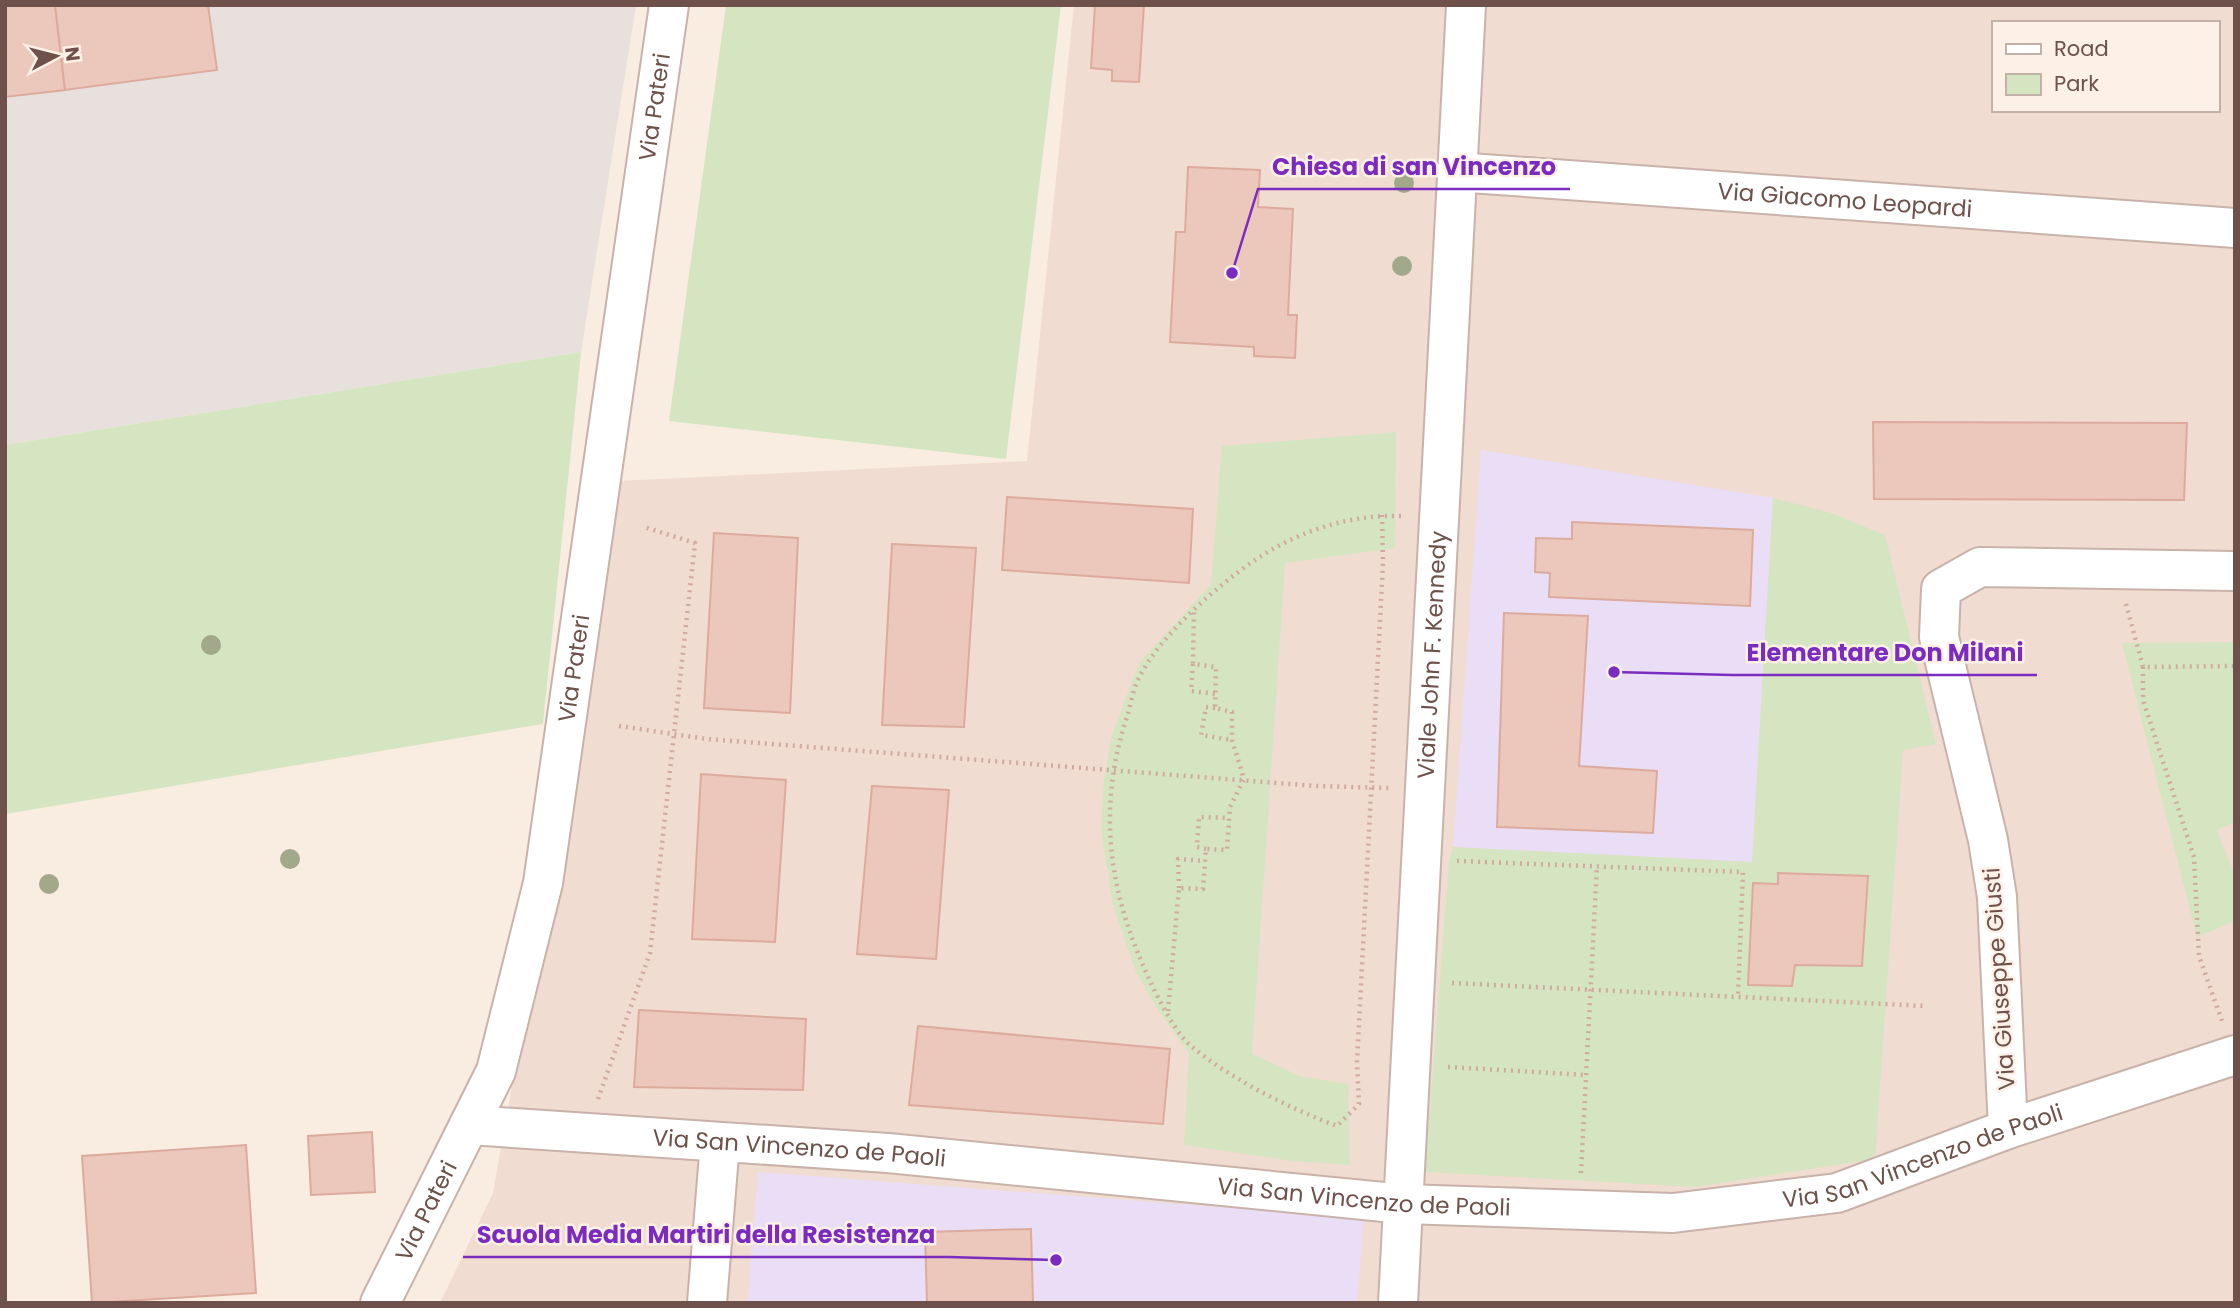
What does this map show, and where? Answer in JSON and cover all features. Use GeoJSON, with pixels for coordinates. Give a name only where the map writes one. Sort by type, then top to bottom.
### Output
{"type":"FeatureCollection","features":[{"type":"Feature","properties":{"kind":"street","name":"Via Pateri"},"geometry":{"type":"LineString","coordinates":[[380,1303],[496,1071],[543,883],[668,5]]}},
{"type":"Feature","properties":{"kind":"street","name":"Viale John F. Kennedy"},"geometry":{"type":"LineString","coordinates":[[1398,1303],[1466,5]]}},
{"type":"Feature","properties":{"kind":"street","name":"Via Giacomo Leopardi"},"geometry":{"type":"LineString","coordinates":[[1456,172],[2235,228]]}},
{"type":"Feature","properties":{"kind":"street","name":"Via Giuseppe Giusti"},"geometry":{"type":"LineString","coordinates":[[2008,1129],[1997,897],[1988,840],[1939,637],[1941,589],[1980,567],[2235,570]]}},
{"type":"Feature","properties":{"kind":"street","name":"Via San Vincenzo de Paoli"},"geometry":{"type":"LineString","coordinates":[[469,1125],[888,1153],[1404,1204],[1673,1213],[1837,1193],[2008,1129],[2234,1056]]}},
{"type":"Feature","properties":{"kind":"street"},"geometry":{"type":"LineString","coordinates":[[707,1303],[720,1142]]}},
{"type":"Feature","properties":{"kind":"path"},"geometry":{"type":"LineString","coordinates":[[1382,515],[1383,563],[1357,1062],[1359,1104],[1337,1126],[1288,1107],[1188,1044],[1149,982],[1121,911],[1110,851],[1110,791],[1140,676],[1206,596],[1257,558],[1308,531],[1365,515],[1382,515],[1438,517]]}},
{"type":"Feature","properties":{"kind":"path"},"geometry":{"type":"LineString","coordinates":[[586,1133],[650,953],[695,543],[644,527]]}},
{"type":"Feature","properties":{"kind":"path"},"geometry":{"type":"LineString","coordinates":[[2116,568],[2143,667],[2143,700],[2194,857],[2199,956],[2234,1056]]}},
{"type":"Feature","properties":{"kind":"path"},"geometry":{"type":"LineString","coordinates":[[1194,610],[1191,691],[1215,694]]}},
{"type":"Feature","properties":{"kind":"path"},"geometry":{"type":"LineString","coordinates":[[1193,664],[1216,667],[1215,708]]}},
{"type":"Feature","properties":{"kind":"path"},"geometry":{"type":"LineString","coordinates":[[2143,667],[2235,666]]}},
{"type":"Feature","properties":{"kind":"path"},"geometry":{"type":"LineString","coordinates":[[1229,818],[1199,817],[1197,847],[1227,850],[1230,807],[1244,779],[1232,740],[1232,712],[1206,707],[1201,735],[1232,740]]}},
{"type":"Feature","properties":{"kind":"path"},"geometry":{"type":"LineString","coordinates":[[620,726],[674,734],[1244,779],[1425,790]]}},
{"type":"Feature","properties":{"kind":"path"},"geometry":{"type":"LineString","coordinates":[[1179,888],[1203,889],[1206,849]]}},
{"type":"Feature","properties":{"kind":"path"},"geometry":{"type":"LineString","coordinates":[[1421,856],[1449,861],[1743,872],[1738,997]]}},
{"type":"Feature","properties":{"kind":"path"},"geometry":{"type":"LineString","coordinates":[[1168,1012],[1179,888],[1178,859],[1205,861]]}},
{"type":"Feature","properties":{"kind":"path"},"geometry":{"type":"LineString","coordinates":[[1579,1210],[1597,866]]}},
{"type":"Feature","properties":{"kind":"path"},"geometry":{"type":"LineString","coordinates":[[1415,982],[1926,1006]]}},
{"type":"Feature","properties":{"kind":"path"},"geometry":{"type":"LineString","coordinates":[[1411,1065],[1587,1074]]}},
{"type":"Feature","properties":{"kind":"shaded area"},"geometry":{"type":"Polygon","coordinates":[[[5,5],[636,5],[581,352],[5,445],[5,5]]]}},
{"type":"Feature","properties":{"kind":"shaded area"},"geometry":{"type":"Polygon","coordinates":[[[1074,5],[2235,5],[2235,1303],[440,1303],[493,1193],[619,481],[1027,461],[1074,5]]]}},
{"type":"Feature","properties":{"kind":"shaded area"},"geometry":{"type":"Polygon","coordinates":[[[1481,450],[1773,498],[1752,862],[1453,847],[1481,450]]]}},
{"type":"Feature","properties":{"kind":"shaded area"},"geometry":{"type":"Polygon","coordinates":[[[758,1172],[1364,1218],[1357,1303],[747,1303],[758,1172]]]}},
{"type":"Feature","properties":{"kind":"green space"},"geometry":{"type":"Polygon","coordinates":[[[726,5],[1061,5],[1006,459],[669,421],[726,5]]]}},
{"type":"Feature","properties":{"kind":"green space"},"geometry":{"type":"Polygon","coordinates":[[[581,352],[543,724],[5,814],[5,445],[581,352]]]}},
{"type":"Feature","properties":{"kind":"green space"},"geometry":{"type":"Polygon","coordinates":[[[1396,432],[1395,548],[1285,563],[1252,1054],[1300,1076],[1348,1084],[1350,1165],[1293,1161],[1184,1145],[1189,1053],[1158,1010],[1136,972],[1113,905],[1101,829],[1104,780],[1112,735],[1139,663],[1211,584],[1222,446],[1396,432]]]}},
{"type":"Feature","properties":{"kind":"green space"},"geometry":{"type":"Polygon","coordinates":[[[1773,498],[1828,512],[1885,535],[1936,744],[1903,750],[1875,1159],[1695,1187],[1425,1172],[1449,861],[1453,847],[1752,862],[1773,498]]]}},
{"type":"Feature","properties":{"kind":"green space"},"geometry":{"type":"Polygon","coordinates":[[[2235,642],[2235,822],[2217,830],[2235,876],[2235,921],[2197,937],[2122,643],[2235,642]]]}},
{"type":"Feature","properties":{"kind":"building"},"geometry":{"type":"Polygon","coordinates":[[[5,5],[55,5],[65,90],[5,97],[5,5]]]}},
{"type":"Feature","properties":{"kind":"building"},"geometry":{"type":"Polygon","coordinates":[[[55,5],[208,5],[217,70],[65,90],[55,5]]]}},
{"type":"Feature","properties":{"kind":"building"},"geometry":{"type":"Polygon","coordinates":[[[1095,5],[1144,5],[1139,82],[1112,81],[1112,70],[1091,68],[1095,5]]]}},
{"type":"Feature","properties":{"kind":"building"},"geometry":{"type":"Polygon","coordinates":[[[1188,167],[1260,170],[1258,207],[1293,209],[1288,315],[1297,315],[1295,358],[1254,356],[1254,347],[1170,342],[1176,232],[1185,232],[1188,167]]]}},
{"type":"Feature","properties":{"kind":"building"},"geometry":{"type":"Polygon","coordinates":[[[1873,422],[2187,423],[2184,500],[1874,499],[1873,422]]]}},
{"type":"Feature","properties":{"kind":"building"},"geometry":{"type":"Polygon","coordinates":[[[1007,497],[1193,509],[1189,583],[1002,570],[1007,497]]]}},
{"type":"Feature","properties":{"kind":"building"},"geometry":{"type":"Polygon","coordinates":[[[1572,522],[1753,530],[1750,606],[1549,597],[1550,573],[1535,572],[1536,538],[1572,539],[1572,522]]]}},
{"type":"Feature","properties":{"kind":"building"},"geometry":{"type":"Polygon","coordinates":[[[714,533],[798,538],[790,713],[704,708],[714,533]]]}},
{"type":"Feature","properties":{"kind":"building"},"geometry":{"type":"Polygon","coordinates":[[[892,544],[976,548],[964,727],[882,725],[892,544]]]}},
{"type":"Feature","properties":{"kind":"building"},"geometry":{"type":"Polygon","coordinates":[[[1504,613],[1588,616],[1579,766],[1657,771],[1653,833],[1497,827],[1504,613]]]}},
{"type":"Feature","properties":{"kind":"building"},"geometry":{"type":"Polygon","coordinates":[[[701,774],[786,780],[775,942],[692,939],[701,774]]]}},
{"type":"Feature","properties":{"kind":"building"},"geometry":{"type":"Polygon","coordinates":[[[872,786],[949,790],[936,959],[857,954],[872,786]]]}},
{"type":"Feature","properties":{"kind":"building"},"geometry":{"type":"Polygon","coordinates":[[[1778,873],[1868,876],[1862,966],[1795,965],[1792,986],[1748,985],[1753,883],[1778,884],[1778,873]]]}},
{"type":"Feature","properties":{"kind":"building"},"geometry":{"type":"Polygon","coordinates":[[[639,1010],[806,1019],[803,1090],[634,1087],[639,1010]]]}},
{"type":"Feature","properties":{"kind":"building"},"geometry":{"type":"Polygon","coordinates":[[[918,1026],[1170,1049],[1163,1124],[909,1105],[918,1026]]]}},
{"type":"Feature","properties":{"kind":"building"},"geometry":{"type":"Polygon","coordinates":[[[372,1132],[375,1192],[311,1195],[308,1136],[372,1132]]]}},
{"type":"Feature","properties":{"kind":"building"},"geometry":{"type":"Polygon","coordinates":[[[246,1145],[256,1293],[92,1303],[82,1156],[246,1145]]]}},
{"type":"Feature","properties":{"kind":"building"},"geometry":{"type":"Polygon","coordinates":[[[1031,1229],[1033,1303],[927,1303],[925,1232],[1031,1229]]]}},
{"type":"Feature","properties":{"kind":"place","name":"Chiesa di san Vincenzo"},"geometry":{"type":"Point","coordinates":[1232,273]}},
{"type":"Feature","properties":{"kind":"place","name":"Elementare Don Milani"},"geometry":{"type":"Point","coordinates":[1614,672]}},
{"type":"Feature","properties":{"kind":"place","name":"Scuola Media Martiri della Resistenza"},"geometry":{"type":"Point","coordinates":[1056,1260]}}]}
